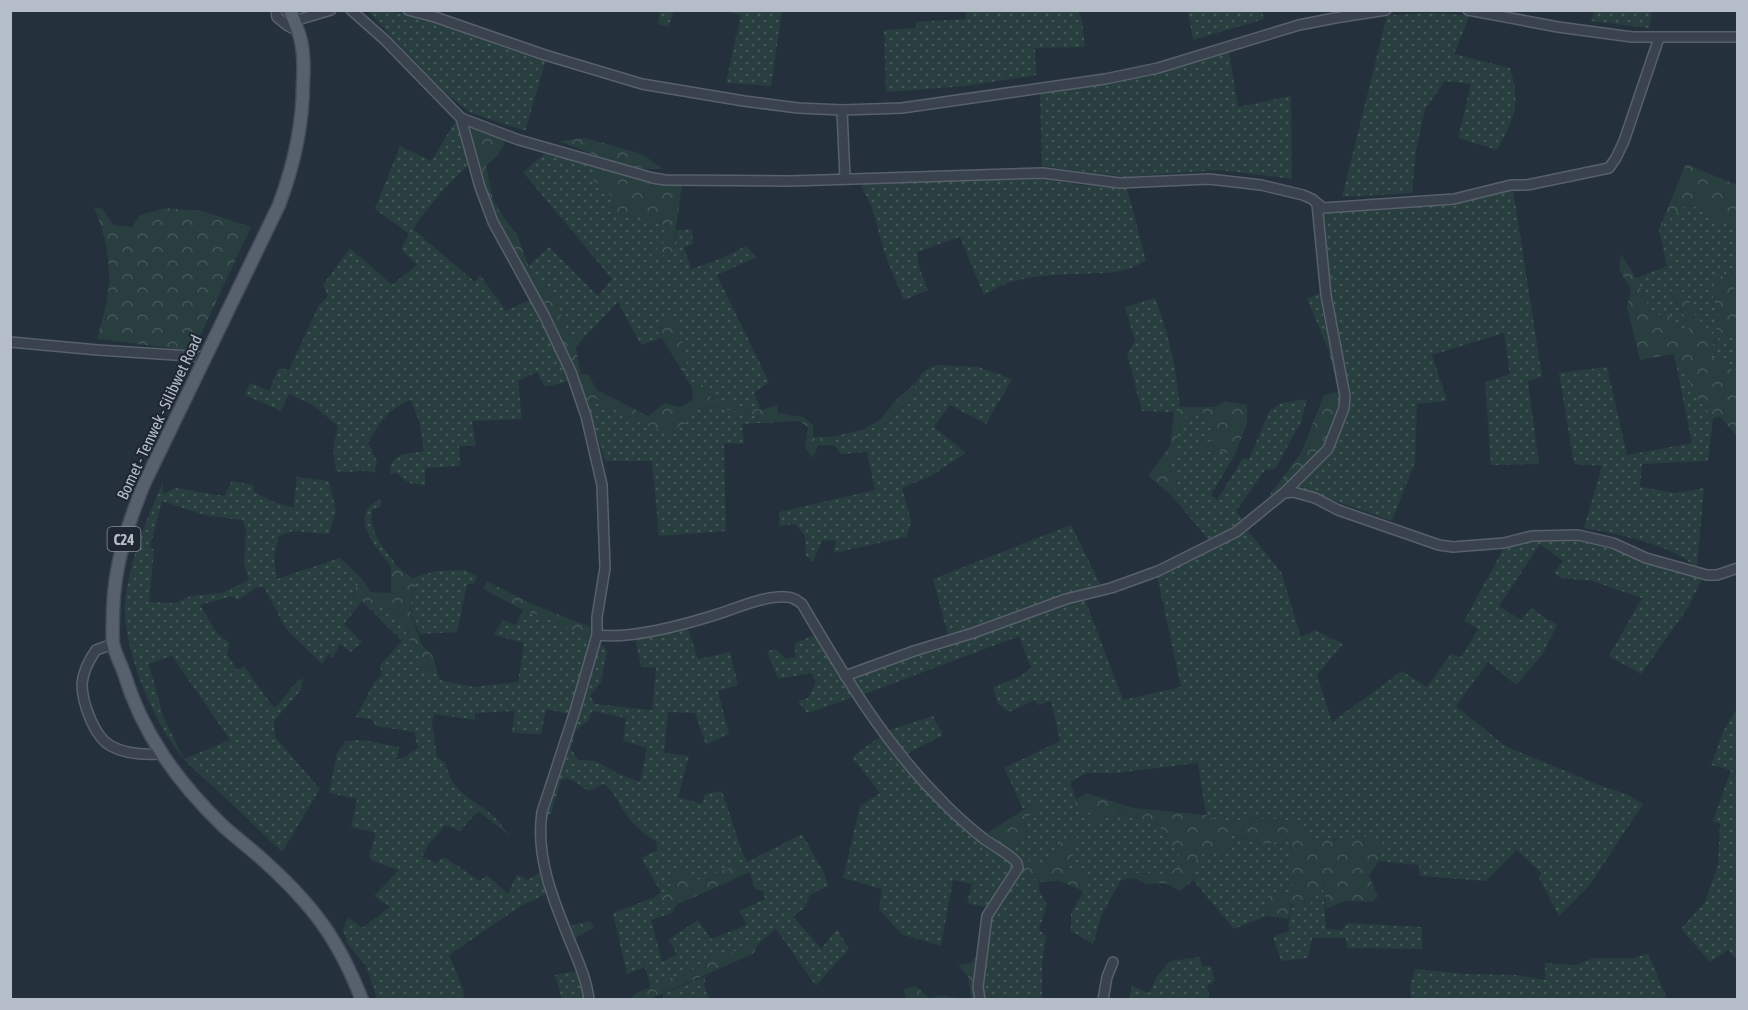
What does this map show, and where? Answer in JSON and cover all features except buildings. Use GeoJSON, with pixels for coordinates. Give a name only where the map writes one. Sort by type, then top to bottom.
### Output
{"type":"FeatureCollection","features":[{"type":"Feature","properties":{"kind":"main road","name":"Bomet - Tenwek - Silibwet Road"},"geometry":{"type":"LineString","coordinates":[[294,21],[304,59],[303,114],[290,175],[279,205],[144,484],[129,521],[116,571],[113,597],[114,644],[130,694],[161,754],[193,796],[284,880],[323,922],[341,951],[362,999]]}},
{"type":"Feature","properties":{"kind":"street"},"geometry":{"type":"LineString","coordinates":[[276,10],[277,17],[288,26],[294,21],[331,10]]}},
{"type":"Feature","properties":{"kind":"street"},"geometry":{"type":"LineString","coordinates":[[351,10],[385,40],[461,118],[519,140],[665,180],[750,182],[1043,173],[1119,183],[1209,179],[1261,185],[1303,195],[1323,208],[1455,199],[1511,185],[1527,185],[1609,168],[1624,141],[1659,38]]}},
{"type":"Feature","properties":{"kind":"street"},"geometry":{"type":"LineString","coordinates":[[408,10],[642,84],[744,101],[798,108],[842,110],[902,108],[1105,79],[1158,68],[1299,25],[1386,10]]}},
{"type":"Feature","properties":{"kind":"street"},"geometry":{"type":"LineString","coordinates":[[1468,10],[1599,33],[1659,38],[1737,37]]}},
{"type":"Feature","properties":{"kind":"street"},"geometry":{"type":"LineString","coordinates":[[842,110],[844,178]]}},
{"type":"Feature","properties":{"kind":"street"},"geometry":{"type":"LineString","coordinates":[[461,118],[480,187],[493,222],[544,315],[563,355],[586,416],[602,485],[604,568],[597,617],[597,635],[542,812],[540,829],[545,870],[552,895],[584,977],[589,999]]}},
{"type":"Feature","properties":{"kind":"street"},"geometry":{"type":"LineString","coordinates":[[845,676],[1066,599],[1112,588],[1158,571],[1236,532],[1284,493],[1328,449],[1344,408],[1345,396],[1326,295],[1317,204]]}},
{"type":"Feature","properties":{"kind":"street"},"geometry":{"type":"LineString","coordinates":[[10,342],[206,357]]}},
{"type":"Feature","properties":{"kind":"street"},"geometry":{"type":"LineString","coordinates":[[1284,493],[1297,492],[1315,498],[1338,510],[1439,545],[1464,547],[1504,543],[1519,538],[1543,535],[1578,536],[1613,543],[1646,558],[1707,575],[1717,575],[1737,568]]}},
{"type":"Feature","properties":{"kind":"street"},"geometry":{"type":"LineString","coordinates":[[597,635],[620,636],[666,628],[784,596],[802,604],[845,676],[917,775],[940,800],[984,839],[1017,863],[1018,868],[987,916],[978,987],[980,999]]}},
{"type":"Feature","properties":{"kind":"street"},"geometry":{"type":"LineString","coordinates":[[114,644],[96,650],[86,666],[82,685],[90,718],[94,727],[109,745],[144,755],[161,754]]}},
{"type":"Feature","properties":{"kind":"street"},"geometry":{"type":"LineString","coordinates":[[1103,999],[1107,976],[1113,962]]}},
{"type":"Feature","properties":{"kind":"green space"},"geometry":{"type":"Polygon","coordinates":[[[1594,10],[1652,11],[1649,28],[1591,21],[1594,10]]]}},
{"type":"Feature","properties":{"kind":"green space"},"geometry":{"type":"Polygon","coordinates":[[[368,11],[391,11],[427,20],[546,60],[525,131],[469,112],[441,89],[368,11]]]}},
{"type":"Feature","properties":{"kind":"green space"},"geometry":{"type":"Polygon","coordinates":[[[660,11],[674,11],[668,27],[658,24],[660,11]]]}},
{"type":"Feature","properties":{"kind":"green space"},"geometry":{"type":"Polygon","coordinates":[[[726,11],[782,11],[771,86],[726,83],[741,15],[726,11]]]}},
{"type":"Feature","properties":{"kind":"green space"},"geometry":{"type":"Polygon","coordinates":[[[965,11],[1078,11],[1082,20],[1085,47],[1035,48],[1036,75],[967,86],[886,92],[884,30],[916,28],[916,22],[966,19],[965,11]]]}},
{"type":"Feature","properties":{"kind":"green space"},"geometry":{"type":"Polygon","coordinates":[[[1188,11],[1262,11],[1264,19],[1193,40],[1188,11]]]}},
{"type":"Feature","properties":{"kind":"green space"},"geometry":{"type":"Polygon","coordinates":[[[1428,13],[1470,15],[1454,54],[1510,68],[1515,102],[1508,128],[1497,150],[1458,138],[1471,84],[1445,81],[1425,109],[1416,150],[1412,193],[1342,197],[1387,15],[1428,13]]]}},
{"type":"Feature","properties":{"kind":"green space"},"geometry":{"type":"Polygon","coordinates":[[[1229,52],[1238,107],[1291,96],[1292,179],[1218,170],[1125,177],[1042,166],[1040,94],[1145,76],[1229,52]]]}},
{"type":"Feature","properties":{"kind":"green space"},"geometry":{"type":"Polygon","coordinates":[[[457,119],[471,163],[440,194],[413,229],[475,282],[480,275],[506,311],[532,299],[570,381],[545,387],[537,372],[518,381],[522,419],[472,421],[476,446],[459,446],[460,466],[425,468],[425,485],[409,483],[396,473],[390,474],[393,461],[400,455],[424,451],[420,424],[411,400],[390,412],[368,442],[377,462],[374,473],[336,471],[333,448],[338,426],[311,404],[289,394],[281,411],[245,395],[250,383],[269,391],[279,368],[289,370],[319,305],[328,296],[323,285],[350,248],[392,285],[417,265],[401,249],[409,234],[375,209],[400,146],[431,161],[457,119]]]}},
{"type":"Feature","properties":{"kind":"green space"},"geometry":{"type":"Polygon","coordinates":[[[469,124],[507,139],[498,155],[486,166],[493,200],[517,234],[533,278],[551,290],[568,333],[582,340],[576,348],[581,374],[588,374],[597,390],[648,416],[665,403],[680,407],[693,400],[692,388],[704,384],[707,395],[724,403],[761,410],[777,405],[778,413],[803,417],[813,425],[813,438],[836,436],[834,445],[818,446],[813,458],[805,448],[808,427],[800,421],[781,422],[712,406],[688,411],[685,424],[670,431],[651,428],[596,399],[586,402],[553,326],[504,239],[483,180],[469,124]]]}},
{"type":"Feature","properties":{"kind":"green space"},"geometry":{"type":"Polygon","coordinates":[[[586,138],[642,154],[663,169],[623,164],[559,141],[586,138]]]}},
{"type":"Feature","properties":{"kind":"green space"},"geometry":{"type":"Polygon","coordinates":[[[549,150],[599,166],[635,214],[664,225],[664,242],[673,251],[677,230],[692,229],[693,244],[684,247],[691,269],[720,259],[746,246],[757,257],[717,275],[769,382],[754,393],[761,410],[724,403],[707,395],[704,384],[692,388],[685,376],[687,358],[661,323],[662,338],[641,345],[618,302],[582,340],[568,333],[551,290],[533,278],[529,265],[549,247],[598,296],[612,279],[523,172],[549,150]]]}},
{"type":"Feature","properties":{"kind":"green space"},"geometry":{"type":"Polygon","coordinates":[[[1686,164],[1737,185],[1737,220],[1715,220],[1705,206],[1683,207],[1659,229],[1686,164]]]}},
{"type":"Feature","properties":{"kind":"green space"},"geometry":{"type":"Polygon","coordinates":[[[599,166],[682,184],[673,251],[658,258],[651,255],[664,242],[664,225],[635,214],[620,220],[613,214],[613,197],[591,178],[599,166]]]}},
{"type":"Feature","properties":{"kind":"green space"},"geometry":{"type":"Polygon","coordinates":[[[1041,179],[1080,185],[1127,188],[1146,261],[1119,271],[1013,281],[984,295],[960,237],[917,252],[919,267],[928,290],[904,300],[884,252],[873,210],[860,183],[1041,179]]]}},
{"type":"Feature","properties":{"kind":"green space"},"geometry":{"type":"Polygon","coordinates":[[[1513,189],[1542,377],[1528,381],[1539,464],[1491,465],[1485,382],[1510,374],[1504,333],[1432,355],[1447,401],[1417,404],[1415,462],[1392,521],[1296,487],[1349,395],[1331,301],[1319,211],[1450,204],[1513,189]]]}},
{"type":"Feature","properties":{"kind":"green space"},"geometry":{"type":"Polygon","coordinates":[[[1705,206],[1715,220],[1737,220],[1737,305],[1734,300],[1713,297],[1721,322],[1712,336],[1695,315],[1686,293],[1670,292],[1689,324],[1688,344],[1652,315],[1636,278],[1667,266],[1659,229],[1683,207],[1705,206]]]}},
{"type":"Feature","properties":{"kind":"green space"},"geometry":{"type":"Polygon","coordinates":[[[94,207],[103,209],[113,225],[132,227],[140,215],[165,208],[203,211],[251,227],[193,351],[97,339],[107,299],[109,271],[104,238],[94,207]]]}},
{"type":"Feature","properties":{"kind":"green space"},"geometry":{"type":"Polygon","coordinates":[[[1319,211],[1335,276],[1331,302],[1349,395],[1323,455],[1286,487],[1268,497],[1301,453],[1324,395],[1338,392],[1328,348],[1320,293],[1324,265],[1319,211]]]}},
{"type":"Feature","properties":{"kind":"green space"},"geometry":{"type":"Polygon","coordinates":[[[1621,254],[1636,278],[1652,314],[1670,316],[1688,343],[1689,324],[1670,291],[1686,293],[1695,315],[1712,335],[1721,322],[1713,297],[1715,275],[1734,279],[1737,331],[1715,340],[1709,357],[1730,366],[1737,386],[1737,436],[1720,417],[1713,418],[1693,392],[1687,372],[1674,354],[1640,360],[1627,307],[1631,290],[1619,269],[1621,254]]]}},
{"type":"Feature","properties":{"kind":"green space"},"geometry":{"type":"Polygon","coordinates":[[[1320,293],[1328,348],[1307,299],[1320,293]]]}},
{"type":"Feature","properties":{"kind":"green space"},"geometry":{"type":"Polygon","coordinates":[[[1155,298],[1168,338],[1176,378],[1180,407],[1174,412],[1142,411],[1127,354],[1135,341],[1125,307],[1155,298]]]}},
{"type":"Feature","properties":{"kind":"green space"},"geometry":{"type":"Polygon","coordinates":[[[675,316],[687,358],[685,376],[662,338],[660,323],[675,316]]]}},
{"type":"Feature","properties":{"kind":"green space"},"geometry":{"type":"Polygon","coordinates":[[[1737,331],[1737,386],[1729,366],[1709,357],[1715,340],[1737,331]]]}},
{"type":"Feature","properties":{"kind":"green space"},"geometry":{"type":"Polygon","coordinates":[[[1674,354],[1687,372],[1693,392],[1713,418],[1708,461],[1642,464],[1640,487],[1675,493],[1704,488],[1697,567],[1706,570],[1689,606],[1641,674],[1609,656],[1642,598],[1592,581],[1561,578],[1554,573],[1563,561],[1540,544],[1499,606],[1521,620],[1531,608],[1557,625],[1542,655],[1516,685],[1488,662],[1456,706],[1505,746],[1604,787],[1627,794],[1643,804],[1589,886],[1559,916],[1539,878],[1541,873],[1517,850],[1486,881],[1420,876],[1419,865],[1379,861],[1373,837],[1315,839],[1294,821],[1249,817],[1227,825],[1206,815],[1198,763],[1116,773],[1086,773],[1070,782],[1076,799],[1074,811],[1116,812],[1158,824],[1185,864],[1164,874],[1136,873],[1121,880],[1102,914],[1093,944],[1071,931],[1071,913],[1092,876],[1063,866],[1061,841],[1043,871],[1011,850],[1028,834],[1025,820],[1034,803],[1023,809],[1004,768],[1060,741],[1051,701],[1038,705],[1035,700],[1009,712],[998,704],[993,687],[1021,676],[1031,668],[1019,636],[862,695],[852,677],[1084,597],[1123,700],[1181,687],[1157,575],[1248,531],[1281,572],[1301,637],[1315,630],[1343,644],[1317,675],[1332,722],[1402,671],[1427,687],[1451,654],[1461,657],[1478,629],[1464,621],[1505,546],[1545,537],[1594,540],[1664,568],[1696,567],[1658,546],[1584,528],[1602,466],[1574,464],[1559,373],[1607,367],[1627,455],[1692,443],[1674,354]]]}},
{"type":"Feature","properties":{"kind":"green space"},"geometry":{"type":"Polygon","coordinates":[[[937,365],[978,367],[1012,379],[986,424],[950,405],[934,427],[966,453],[931,476],[902,488],[911,521],[907,537],[833,553],[836,540],[822,541],[813,561],[806,556],[805,536],[795,524],[779,526],[779,512],[875,490],[867,452],[841,454],[834,445],[836,436],[886,424],[899,409],[912,402],[916,383],[921,375],[937,365]]]}},
{"type":"Feature","properties":{"kind":"green space"},"geometry":{"type":"Polygon","coordinates":[[[916,382],[912,402],[899,409],[886,424],[862,430],[880,420],[895,401],[916,382]]]}},
{"type":"Feature","properties":{"kind":"green space"},"geometry":{"type":"Polygon","coordinates":[[[596,399],[651,428],[688,411],[712,406],[781,422],[742,424],[744,444],[724,443],[726,531],[659,536],[652,461],[605,461],[586,402],[596,399]]]}},
{"type":"Feature","properties":{"kind":"green space"},"geometry":{"type":"Polygon","coordinates":[[[1307,399],[1301,422],[1275,469],[1265,470],[1236,511],[1242,519],[1230,529],[1209,540],[1171,495],[1177,483],[1170,468],[1180,425],[1188,413],[1206,413],[1212,423],[1213,439],[1199,450],[1215,448],[1234,456],[1211,495],[1217,500],[1243,458],[1249,459],[1270,410],[1282,403],[1307,399]]]}},
{"type":"Feature","properties":{"kind":"green space"},"geometry":{"type":"Polygon","coordinates":[[[1225,401],[1247,405],[1247,424],[1234,456],[1215,448],[1202,455],[1199,449],[1213,439],[1212,423],[1206,413],[1188,413],[1180,425],[1170,468],[1177,483],[1171,495],[1148,476],[1170,446],[1174,412],[1180,407],[1213,407],[1225,401]]]}},
{"type":"Feature","properties":{"kind":"green space"},"geometry":{"type":"Polygon","coordinates":[[[297,477],[329,481],[336,511],[329,534],[293,531],[279,536],[274,557],[277,579],[340,558],[362,579],[352,593],[353,599],[362,602],[344,624],[362,642],[351,652],[340,644],[333,657],[328,654],[322,664],[286,629],[264,587],[256,588],[238,600],[232,596],[200,605],[217,633],[230,643],[227,654],[237,670],[244,666],[274,708],[303,678],[301,690],[274,721],[275,737],[320,789],[282,852],[191,766],[183,758],[172,743],[160,724],[140,680],[127,634],[125,613],[126,594],[136,551],[163,482],[163,494],[176,488],[224,496],[232,481],[253,485],[254,492],[271,501],[293,508],[297,477]],[[162,501],[150,547],[154,550],[149,602],[175,603],[191,596],[222,593],[249,580],[244,564],[246,530],[243,520],[208,516],[162,501]],[[172,656],[149,664],[163,716],[184,759],[230,740],[172,656]]]}},
{"type":"Feature","properties":{"kind":"green space"},"geometry":{"type":"Polygon","coordinates":[[[380,499],[381,506],[372,510],[373,526],[378,540],[397,566],[391,567],[372,541],[365,523],[365,514],[370,506],[380,499]]]}},
{"type":"Feature","properties":{"kind":"green space"},"geometry":{"type":"Polygon","coordinates":[[[1071,525],[1100,584],[948,635],[933,579],[1071,525]]]}},
{"type":"Feature","properties":{"kind":"green space"},"geometry":{"type":"Polygon","coordinates":[[[397,566],[412,578],[416,587],[411,599],[410,610],[421,644],[433,656],[437,670],[424,672],[420,651],[409,640],[403,621],[393,611],[353,599],[352,593],[362,579],[371,592],[391,593],[391,567],[397,566]]]}},
{"type":"Feature","properties":{"kind":"green space"},"geometry":{"type":"Polygon","coordinates":[[[465,570],[477,576],[474,584],[467,584],[457,632],[420,634],[411,611],[416,587],[412,578],[436,571],[465,570]]]}},
{"type":"Feature","properties":{"kind":"green space"},"geometry":{"type":"Polygon","coordinates":[[[487,581],[532,604],[593,628],[591,640],[553,620],[523,610],[483,589],[487,581]]]}},
{"type":"Feature","properties":{"kind":"green space"},"geometry":{"type":"Polygon","coordinates":[[[363,602],[393,611],[403,621],[409,640],[420,651],[424,672],[437,670],[440,680],[474,687],[518,682],[524,643],[494,635],[503,620],[516,625],[523,610],[553,620],[591,640],[570,714],[546,709],[541,734],[512,733],[515,711],[475,713],[475,720],[434,714],[432,723],[437,757],[445,763],[448,773],[458,788],[491,814],[510,836],[478,811],[460,831],[445,825],[429,844],[422,857],[436,863],[444,857],[480,881],[487,875],[508,894],[517,874],[528,880],[542,871],[548,893],[519,907],[449,955],[463,989],[464,999],[377,999],[366,966],[348,944],[343,930],[348,917],[362,928],[390,907],[374,896],[399,870],[372,861],[369,856],[376,833],[351,827],[357,799],[329,793],[337,753],[346,741],[362,740],[399,747],[397,760],[418,748],[414,732],[376,726],[372,719],[356,717],[375,681],[382,675],[380,665],[402,641],[363,602]]]}},
{"type":"Feature","properties":{"kind":"green space"},"geometry":{"type":"Polygon","coordinates":[[[687,626],[698,659],[730,652],[738,685],[718,691],[729,734],[706,745],[695,713],[668,712],[664,753],[689,756],[678,797],[702,804],[705,794],[722,791],[747,862],[802,834],[824,873],[828,886],[810,895],[804,908],[793,916],[821,949],[837,929],[849,949],[816,986],[776,929],[759,943],[751,943],[651,988],[645,967],[627,974],[613,913],[653,898],[655,905],[668,902],[676,905],[672,913],[651,920],[662,962],[677,954],[668,940],[698,920],[711,939],[747,925],[739,911],[765,899],[763,891],[755,889],[750,872],[740,864],[692,883],[682,869],[675,889],[670,893],[661,892],[641,858],[658,850],[656,841],[632,822],[612,791],[603,784],[589,791],[568,778],[561,780],[551,814],[545,815],[598,641],[607,650],[601,682],[590,696],[595,704],[652,710],[656,668],[641,667],[635,637],[687,626]],[[592,711],[588,721],[576,730],[571,749],[578,760],[596,761],[619,774],[640,782],[647,748],[623,741],[626,718],[592,711]]]}},
{"type":"Feature","properties":{"kind":"green space"},"geometry":{"type":"Polygon","coordinates":[[[816,635],[854,697],[807,713],[798,701],[808,698],[816,682],[811,673],[778,679],[767,651],[776,649],[786,659],[796,657],[794,643],[816,635]]]}},
{"type":"Feature","properties":{"kind":"green space"},"geometry":{"type":"Polygon","coordinates":[[[1737,708],[1737,959],[1728,950],[1710,962],[1681,929],[1705,902],[1718,865],[1720,824],[1713,821],[1731,770],[1711,765],[1723,732],[1737,708]]]}},
{"type":"Feature","properties":{"kind":"green space"},"geometry":{"type":"Polygon","coordinates":[[[933,716],[943,735],[899,758],[926,790],[976,840],[1039,882],[1039,891],[1047,904],[1039,930],[1046,936],[1042,965],[1042,999],[985,999],[990,949],[980,950],[981,926],[988,908],[967,903],[972,884],[953,880],[941,946],[901,934],[879,909],[882,889],[843,878],[860,806],[880,793],[852,757],[889,730],[933,716]]]}},
{"type":"Feature","properties":{"kind":"green space"},"geometry":{"type":"Polygon","coordinates":[[[1086,793],[1134,808],[1206,815],[1227,825],[1249,817],[1294,821],[1315,839],[1373,837],[1383,843],[1378,850],[1379,861],[1369,876],[1378,896],[1373,902],[1345,901],[1326,909],[1323,880],[1314,888],[1310,907],[1292,904],[1288,919],[1266,916],[1269,896],[1293,891],[1291,841],[1261,844],[1232,834],[1232,850],[1208,851],[1197,858],[1193,880],[1180,891],[1165,883],[1146,884],[1135,878],[1121,880],[1136,873],[1164,874],[1185,864],[1158,824],[1116,812],[1095,825],[1092,813],[1074,811],[1076,799],[1086,793]]]}},
{"type":"Feature","properties":{"kind":"green space"},"geometry":{"type":"Polygon","coordinates":[[[1034,803],[1039,807],[1025,820],[1028,834],[1012,850],[1043,870],[1061,841],[1077,835],[1073,855],[1064,866],[1093,876],[1083,891],[1060,881],[1039,882],[1027,874],[1014,877],[1013,864],[976,840],[1034,803]]]}},
{"type":"Feature","properties":{"kind":"green space"},"geometry":{"type":"Polygon","coordinates":[[[1231,834],[1261,844],[1291,840],[1293,891],[1269,896],[1266,916],[1234,929],[1193,880],[1196,858],[1208,850],[1231,850],[1231,834]]]}},
{"type":"Feature","properties":{"kind":"green space"},"geometry":{"type":"Polygon","coordinates":[[[740,864],[750,872],[676,905],[667,902],[655,905],[653,898],[661,892],[670,893],[675,889],[674,877],[683,868],[692,882],[740,864]]]}},
{"type":"Feature","properties":{"kind":"green space"},"geometry":{"type":"Polygon","coordinates":[[[1323,879],[1326,929],[1341,930],[1348,923],[1422,927],[1422,949],[1347,948],[1346,938],[1312,938],[1308,958],[1281,961],[1273,937],[1289,931],[1289,920],[1294,906],[1323,879]]]}},
{"type":"Feature","properties":{"kind":"green space"},"geometry":{"type":"Polygon","coordinates":[[[590,921],[594,928],[575,938],[571,926],[590,921]]]}},
{"type":"Feature","properties":{"kind":"green space"},"geometry":{"type":"Polygon","coordinates":[[[751,943],[759,943],[753,954],[650,999],[632,999],[639,992],[707,963],[714,952],[724,957],[751,943]]]}},
{"type":"Feature","properties":{"kind":"green space"},"geometry":{"type":"Polygon","coordinates":[[[990,949],[985,999],[971,999],[968,976],[958,965],[971,963],[980,950],[990,949]]]}},
{"type":"Feature","properties":{"kind":"green space"},"geometry":{"type":"Polygon","coordinates":[[[1648,953],[1667,999],[1411,999],[1410,986],[1415,969],[1465,974],[1517,975],[1545,980],[1545,963],[1576,965],[1593,958],[1635,958],[1648,953]]]}},
{"type":"Feature","properties":{"kind":"green space"},"geometry":{"type":"Polygon","coordinates":[[[1200,957],[1202,966],[1211,966],[1215,981],[1207,986],[1210,999],[1129,999],[1132,986],[1149,993],[1157,976],[1170,961],[1200,957]]]}},
{"type":"Feature","properties":{"kind":"green space"},"geometry":{"type":"Polygon","coordinates":[[[580,970],[586,999],[562,999],[555,975],[580,970]]]}},
{"type":"Feature","properties":{"kind":"green space"},"geometry":{"type":"Polygon","coordinates":[[[706,976],[704,985],[709,999],[663,999],[663,994],[706,976]]]}},
{"type":"Feature","properties":{"kind":"green space"},"geometry":{"type":"Polygon","coordinates":[[[916,986],[929,998],[941,995],[965,999],[906,999],[904,989],[916,986]]]}}]}
